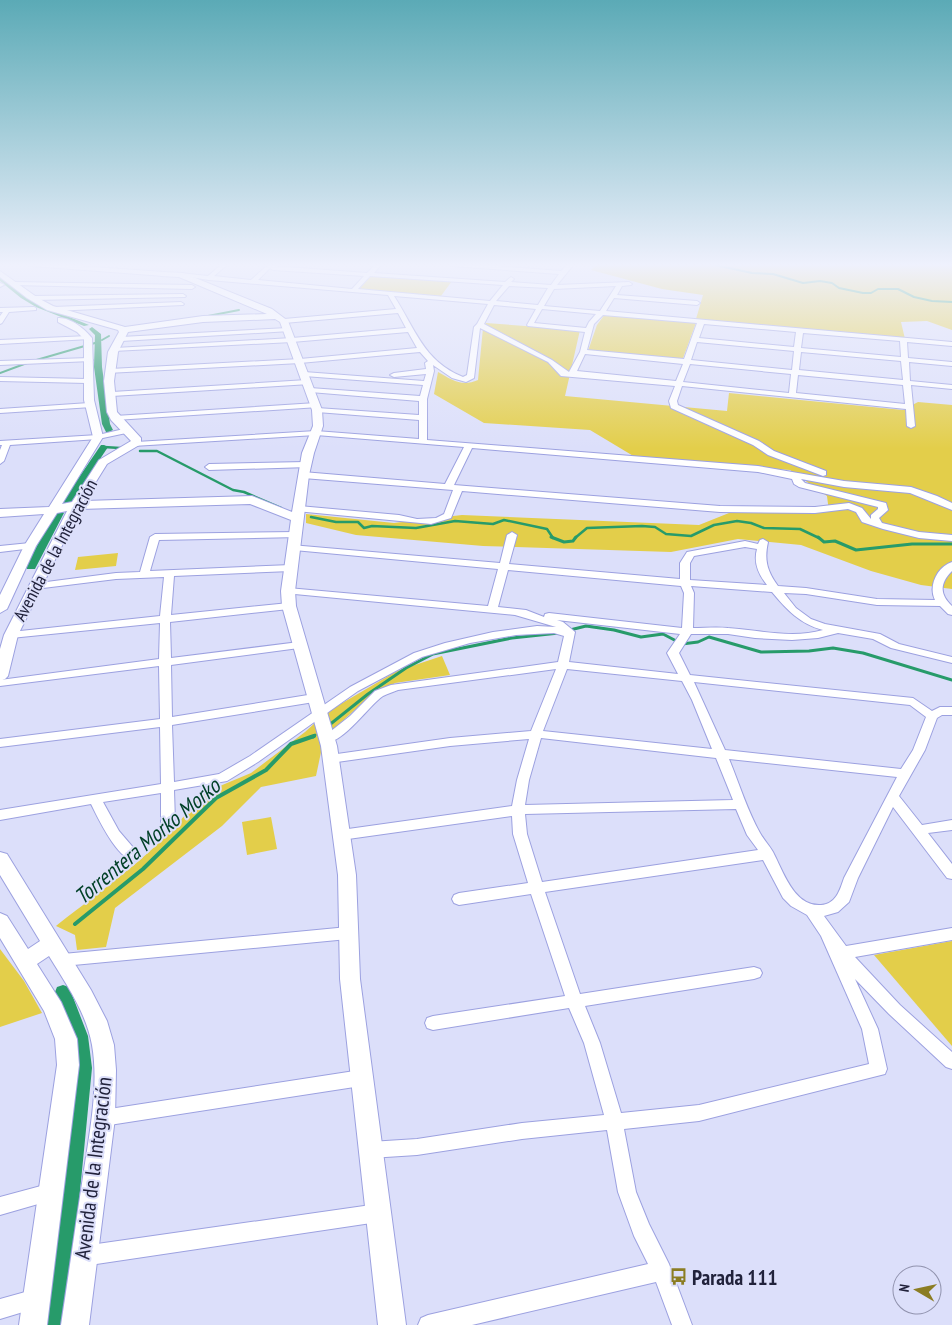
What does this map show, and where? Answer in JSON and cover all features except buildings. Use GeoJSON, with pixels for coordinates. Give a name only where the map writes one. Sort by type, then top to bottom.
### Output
{"type":"FeatureCollection","features":[{"type":"Feature","properties":{"kind":"main road"},"geometry":{"type":"LineString","coordinates":[[71,326],[80,330],[88,338],[89,360],[87,381],[90,415],[98,436]]}},
{"type":"Feature","properties":{"kind":"main road"},"geometry":{"type":"LineString","coordinates":[[80,330],[92,326]]}},
{"type":"Feature","properties":{"kind":"main road"},"geometry":{"type":"LineString","coordinates":[[106,326],[122,334],[161,326]]}},
{"type":"Feature","properties":{"kind":"main road"},"geometry":{"type":"LineString","coordinates":[[279,326],[285,327],[300,361],[316,407],[318,426],[304,470],[291,568],[289,598],[299,645],[327,739],[348,875],[350,979],[392,1325]]}},
{"type":"Feature","properties":{"kind":"main road"},"geometry":{"type":"LineString","coordinates":[[122,334],[113,352],[110,371],[112,412],[115,418],[136,440],[136,444]]}},
{"type":"Feature","properties":{"kind":"main road","name":"Avenida de la Integración"},"geometry":{"type":"LineString","coordinates":[[0,609],[5,588],[98,436]]}},
{"type":"Feature","properties":{"kind":"main road","name":"Avenida de la Integración"},"geometry":{"type":"LineString","coordinates":[[0,676],[12,634],[76,505],[103,462],[136,444]]}},
{"type":"Feature","properties":{"kind":"main road"},"geometry":{"type":"LineString","coordinates":[[0,513],[53,510],[76,505],[252,500],[298,514]]}},
{"type":"Feature","properties":{"kind":"main road","name":"Avenida de la Integración"},"geometry":{"type":"LineString","coordinates":[[0,859],[57,952],[96,1021],[103,1045],[105,1070],[103,1118],[75,1325]]}},
{"type":"Feature","properties":{"kind":"main road","name":"Avenida de la Integración"},"geometry":{"type":"LineString","coordinates":[[0,921],[53,1008],[66,1039],[68,1065],[52,1192],[32,1325]]}},
{"type":"Feature","properties":{"kind":"main road"},"geometry":{"type":"LineString","coordinates":[[25,961],[57,952]]}},
{"type":"Feature","properties":{"kind":"street"},"geometry":{"type":"LineString","coordinates":[[235,326],[235,333]]}},
{"type":"Feature","properties":{"kind":"street"},"geometry":{"type":"LineString","coordinates":[[115,350],[293,326]]}},
{"type":"Feature","properties":{"kind":"street"},"geometry":{"type":"LineString","coordinates":[[410,326],[422,350],[458,380],[471,376],[477,327],[479,326]]}},
{"type":"Feature","properties":{"kind":"street"},"geometry":{"type":"LineString","coordinates":[[482,326],[550,361],[564,374],[573,373],[909,407]]}},
{"type":"Feature","properties":{"kind":"street"},"geometry":{"type":"LineString","coordinates":[[540,326],[589,330]]}},
{"type":"Feature","properties":{"kind":"street"},"geometry":{"type":"LineString","coordinates":[[573,373],[583,352],[590,326]]}},
{"type":"Feature","properties":{"kind":"street"},"geometry":{"type":"LineString","coordinates":[[696,326],[687,363],[672,404],[678,409],[756,443],[778,456],[800,463],[817,472],[840,477],[845,480],[846,483],[844,484]]}},
{"type":"Feature","properties":{"kind":"street"},"geometry":{"type":"LineString","coordinates":[[752,326],[952,344]]}},
{"type":"Feature","properties":{"kind":"street"},"geometry":{"type":"LineString","coordinates":[[122,334],[235,333],[285,327],[412,330]]}},
{"type":"Feature","properties":{"kind":"street"},"geometry":{"type":"LineString","coordinates":[[792,395],[800,330]]}},
{"type":"Feature","properties":{"kind":"street"},"geometry":{"type":"LineString","coordinates":[[0,342],[88,338]]}},
{"type":"Feature","properties":{"kind":"street"},"geometry":{"type":"LineString","coordinates":[[694,340],[952,364]]}},
{"type":"Feature","properties":{"kind":"street"},"geometry":{"type":"LineString","coordinates":[[903,340],[911,426]]}},
{"type":"Feature","properties":{"kind":"street"},"geometry":{"type":"LineString","coordinates":[[110,371],[300,361],[422,350]]}},
{"type":"Feature","properties":{"kind":"street"},"geometry":{"type":"LineString","coordinates":[[583,352],[952,387]]}},
{"type":"Feature","properties":{"kind":"street"},"geometry":{"type":"LineString","coordinates":[[0,363],[89,360]]}},
{"type":"Feature","properties":{"kind":"street"},"geometry":{"type":"LineString","coordinates":[[423,441],[423,399],[430,371],[429,364],[433,361]]}},
{"type":"Feature","properties":{"kind":"street"},"geometry":{"type":"LineString","coordinates":[[112,394],[365,378],[430,371]]}},
{"type":"Feature","properties":{"kind":"street"},"geometry":{"type":"LineString","coordinates":[[365,378],[427,383]]}},
{"type":"Feature","properties":{"kind":"street"},"geometry":{"type":"LineString","coordinates":[[0,380],[87,381]]}},
{"type":"Feature","properties":{"kind":"street"},"geometry":{"type":"LineString","coordinates":[[307,382],[423,399]]}},
{"type":"Feature","properties":{"kind":"street"},"geometry":{"type":"LineString","coordinates":[[0,411],[89,405]]}},
{"type":"Feature","properties":{"kind":"street"},"geometry":{"type":"LineString","coordinates":[[115,418],[316,407],[422,418]]}},
{"type":"Feature","properties":{"kind":"street"},"geometry":{"type":"LineString","coordinates":[[0,461],[4,443],[98,436],[128,430]]}},
{"type":"Feature","properties":{"kind":"street"},"geometry":{"type":"LineString","coordinates":[[136,444],[316,433],[423,441],[758,469],[844,484],[911,490],[952,507]]}},
{"type":"Feature","properties":{"kind":"street"},"geometry":{"type":"LineString","coordinates":[[298,514],[399,518],[410,522],[448,516],[453,488],[469,445]]}},
{"type":"Feature","properties":{"kind":"street"},"geometry":{"type":"LineString","coordinates":[[209,467],[304,470],[453,488],[720,508],[816,510],[849,506],[859,510],[865,520],[879,525],[903,532],[952,538]]}},
{"type":"Feature","properties":{"kind":"street"},"geometry":{"type":"LineString","coordinates":[[796,477],[796,482],[802,484],[883,505],[883,510],[874,517],[879,525]]}},
{"type":"Feature","properties":{"kind":"street"},"geometry":{"type":"LineString","coordinates":[[144,574],[155,537],[296,535]]}},
{"type":"Feature","properties":{"kind":"street"},"geometry":{"type":"LineString","coordinates":[[492,610],[512,535]]}},
{"type":"Feature","properties":{"kind":"street"},"geometry":{"type":"LineString","coordinates":[[952,660],[895,646],[876,636],[823,627],[808,621],[792,610],[765,576],[761,565],[762,544],[744,544],[694,552],[686,558],[685,582],[689,593],[687,632],[673,653],[698,700],[718,753],[754,835],[767,854],[772,868],[789,896],[800,905],[812,910],[825,910],[842,901],[848,892],[851,878],[892,796],[919,750],[932,716],[940,711],[952,711]]}},
{"type":"Feature","properties":{"kind":"street"},"geometry":{"type":"LineString","coordinates":[[0,549],[30,546]]}},
{"type":"Feature","properties":{"kind":"street"},"geometry":{"type":"LineString","coordinates":[[294,547],[806,591],[877,602],[943,603]]}},
{"type":"Feature","properties":{"kind":"street"},"geometry":{"type":"LineString","coordinates":[[952,565],[937,583],[936,593],[952,612]]}},
{"type":"Feature","properties":{"kind":"street"},"geometry":{"type":"LineString","coordinates":[[35,586],[144,574],[291,568]]}},
{"type":"Feature","properties":{"kind":"street"},"geometry":{"type":"LineString","coordinates":[[168,822],[165,619],[169,573]]}},
{"type":"Feature","properties":{"kind":"street"},"geometry":{"type":"LineString","coordinates":[[12,634],[165,619],[289,598],[492,610],[602,622],[637,628],[687,632],[728,631],[755,635],[799,637],[818,635],[840,629]]}},
{"type":"Feature","properties":{"kind":"street"},"geometry":{"type":"LineString","coordinates":[[520,613],[559,624],[570,632],[563,665],[536,734],[523,780],[518,810],[520,834],[574,1000],[592,1043],[615,1122],[627,1192],[640,1229],[662,1270],[682,1325]]}},
{"type":"Feature","properties":{"kind":"street"},"geometry":{"type":"LineString","coordinates":[[0,815],[222,778],[254,759],[317,706],[371,682],[393,667],[420,654],[504,633],[560,630],[569,636]]}},
{"type":"Feature","properties":{"kind":"street"},"geometry":{"type":"LineString","coordinates":[[0,683],[299,645]]}},
{"type":"Feature","properties":{"kind":"street"},"geometry":{"type":"LineString","coordinates":[[327,739],[354,719],[379,694],[395,687],[563,665],[913,702],[932,716]]}},
{"type":"Feature","properties":{"kind":"street"},"geometry":{"type":"LineString","coordinates":[[0,743],[317,706]]}},
{"type":"Feature","properties":{"kind":"street"},"geometry":{"type":"LineString","coordinates":[[330,759],[450,742],[536,734],[905,774]]}},
{"type":"Feature","properties":{"kind":"street"},"geometry":{"type":"LineString","coordinates":[[892,796],[952,874]]}},
{"type":"Feature","properties":{"kind":"street"},"geometry":{"type":"LineString","coordinates":[[95,799],[114,834],[132,856]]}},
{"type":"Feature","properties":{"kind":"street"},"geometry":{"type":"LineString","coordinates":[[341,835],[440,819],[518,810],[740,804]]}},
{"type":"Feature","properties":{"kind":"street"},"geometry":{"type":"LineString","coordinates":[[919,830],[952,825]]}},
{"type":"Feature","properties":{"kind":"street"},"geometry":{"type":"LineString","coordinates":[[459,900],[767,854]]}},
{"type":"Feature","properties":{"kind":"street"},"geometry":{"type":"LineString","coordinates":[[370,1150],[416,1147],[522,1131],[698,1113],[879,1069],[870,1029],[828,937],[812,910]]}},
{"type":"Feature","properties":{"kind":"street"},"geometry":{"type":"LineString","coordinates":[[57,952],[348,933]]}},
{"type":"Feature","properties":{"kind":"street"},"geometry":{"type":"LineString","coordinates":[[842,953],[952,934]]}},
{"type":"Feature","properties":{"kind":"street"},"geometry":{"type":"LineString","coordinates":[[828,937],[886,1002],[952,1062]]}},
{"type":"Feature","properties":{"kind":"street"},"geometry":{"type":"LineString","coordinates":[[433,1023],[754,974]]}},
{"type":"Feature","properties":{"kind":"street"},"geometry":{"type":"LineString","coordinates":[[103,1118],[361,1078]]}},
{"type":"Feature","properties":{"kind":"street"},"geometry":{"type":"LineString","coordinates":[[0,1206],[52,1192]]}},
{"type":"Feature","properties":{"kind":"street"},"geometry":{"type":"LineString","coordinates":[[83,1256],[378,1213]]}},
{"type":"Feature","properties":{"kind":"street"},"geometry":{"type":"LineString","coordinates":[[428,1325],[662,1270]]}},
{"type":"Feature","properties":{"kind":"street"},"geometry":{"type":"LineString","coordinates":[[0,1309],[36,1299]]}},
{"type":"Feature","properties":{"kind":"shaded area"},"geometry":{"type":"Polygon","coordinates":[[[484,326],[524,326],[580,330],[565,396],[727,411],[729,393],[903,410],[918,402],[952,405],[952,589],[921,585],[871,571],[801,545],[738,539],[671,552],[483,546],[356,535],[306,523],[306,514],[394,523],[462,515],[699,525],[729,513],[829,512],[827,496],[790,470],[635,457],[590,430],[484,423],[434,394],[438,372],[462,383],[478,380],[484,326]]]}},
{"type":"Feature","properties":{"kind":"shaded area"},"geometry":{"type":"Polygon","coordinates":[[[597,326],[695,326],[682,361],[588,351],[597,326]]]}},
{"type":"Feature","properties":{"kind":"shaded area"},"geometry":{"type":"Polygon","coordinates":[[[767,326],[902,326],[905,339],[767,326]]]}},
{"type":"Feature","properties":{"kind":"shaded area"},"geometry":{"type":"Polygon","coordinates":[[[940,326],[952,326],[952,330],[940,326]]]}},
{"type":"Feature","properties":{"kind":"shaded area"},"geometry":{"type":"Polygon","coordinates":[[[118,553],[116,566],[75,570],[78,557],[118,553]]]}},
{"type":"Feature","properties":{"kind":"shaded area"},"geometry":{"type":"Polygon","coordinates":[[[442,656],[450,675],[395,683],[360,705],[324,738],[316,776],[261,787],[222,826],[115,908],[106,947],[77,950],[75,935],[56,926],[155,847],[187,812],[196,796],[251,773],[305,732],[327,712],[397,671],[442,656]]]}},
{"type":"Feature","properties":{"kind":"shaded area"},"geometry":{"type":"Polygon","coordinates":[[[271,817],[277,849],[247,855],[242,822],[271,817]]]}},
{"type":"Feature","properties":{"kind":"shaded area"},"geometry":{"type":"Polygon","coordinates":[[[952,941],[952,1046],[874,955],[952,941]]]}},
{"type":"Feature","properties":{"kind":"shaded area"},"geometry":{"type":"Polygon","coordinates":[[[0,949],[24,981],[42,1013],[0,1027],[0,949]]]}},
{"type":"Feature","properties":{"kind":"waterway"},"geometry":{"type":"LineString","coordinates":[[92,329],[98,334],[98,367],[106,424],[109,430]]}},
{"type":"Feature","properties":{"kind":"waterway"},"geometry":{"type":"LineString","coordinates":[[102,340],[109,336]]}},
{"type":"Feature","properties":{"kind":"waterway"},"geometry":{"type":"LineString","coordinates":[[33,361],[95,343]]}},
{"type":"Feature","properties":{"kind":"waterway"},"geometry":{"type":"LineString","coordinates":[[0,373],[27,363]]}},
{"type":"Feature","properties":{"kind":"waterway"},"geometry":{"type":"LineString","coordinates":[[104,447],[120,448]]}},
{"type":"Feature","properties":{"kind":"waterway"},"geometry":{"type":"LineString","coordinates":[[63,508],[104,447]]}},
{"type":"Feature","properties":{"kind":"waterway"},"geometry":{"type":"LineString","coordinates":[[140,451],[157,451],[233,490],[244,492],[281,508]]}},
{"type":"Feature","properties":{"kind":"waterway"},"geometry":{"type":"LineString","coordinates":[[31,567],[59,513]]}},
{"type":"Feature","properties":{"kind":"waterway"},"geometry":{"type":"LineString","coordinates":[[311,517],[336,522],[358,522],[364,528],[372,526],[416,528],[455,521],[493,524],[504,520],[547,529],[553,538]]}},
{"type":"Feature","properties":{"kind":"waterway"},"geometry":{"type":"LineString","coordinates":[[576,537],[587,528],[642,526],[655,527],[666,534],[691,536],[714,525],[737,521],[751,523],[764,528],[800,529],[819,538]]}},
{"type":"Feature","properties":{"kind":"waterway"},"geometry":{"type":"LineString","coordinates":[[553,538],[564,542],[573,541],[576,537]]}},
{"type":"Feature","properties":{"kind":"waterway"},"geometry":{"type":"LineString","coordinates":[[818,537],[824,542],[835,541],[856,550],[912,544],[952,544]]}},
{"type":"Feature","properties":{"kind":"waterway","name":"Torrentera Morko Morko"},"geometry":{"type":"LineString","coordinates":[[570,630],[586,626],[614,630],[641,637],[663,634],[682,644],[698,642],[709,637],[761,652],[809,651],[833,648],[863,653],[952,680]]}},
{"type":"Feature","properties":{"kind":"waterway","name":"Torrentera Morko Morko"},"geometry":{"type":"LineString","coordinates":[[328,726],[368,694],[406,668],[433,654],[512,638],[559,633]]}},
{"type":"Feature","properties":{"kind":"waterway","name":"Torrentera Morko Morko"},"geometry":{"type":"LineString","coordinates":[[75,924],[143,869],[216,798],[266,770],[291,744],[314,736]]}},
{"type":"Feature","properties":{"kind":"waterway"},"geometry":{"type":"LineString","coordinates":[[57,1325],[84,1068],[80,1036],[63,992]]}},
{"type":"Feature","properties":{"kind":"place","name":"Parada 111"},"geometry":{"type":"Point","coordinates":[678,1277]}}]}
